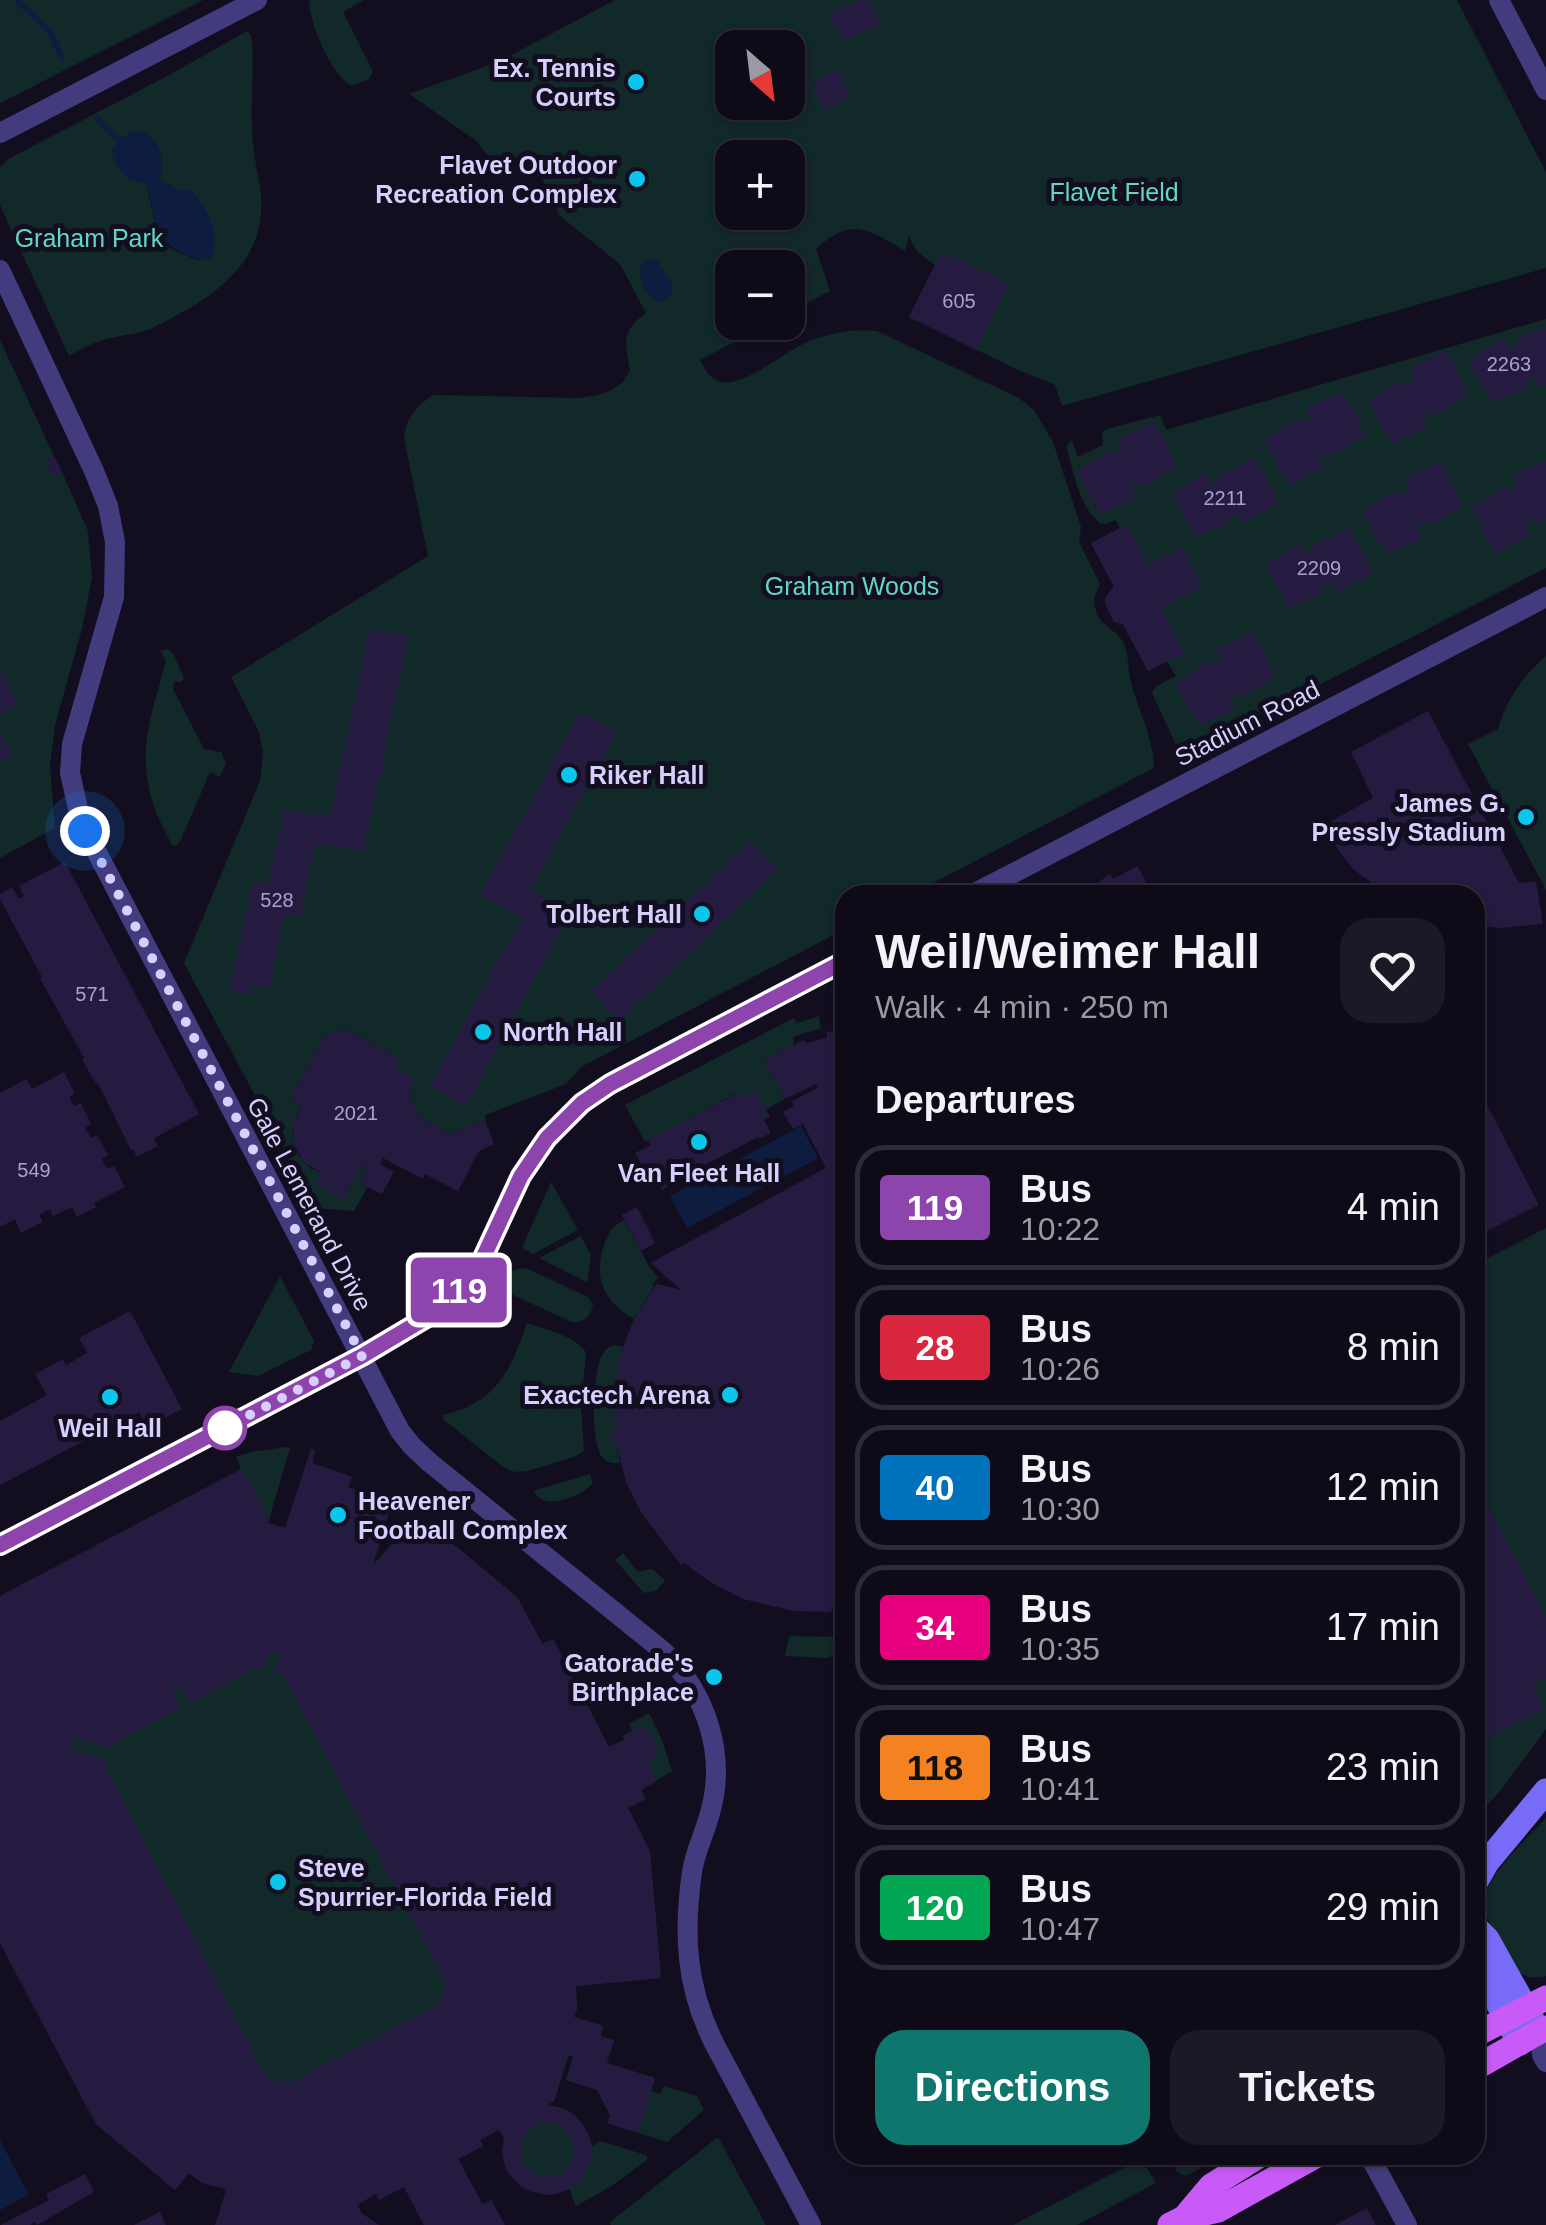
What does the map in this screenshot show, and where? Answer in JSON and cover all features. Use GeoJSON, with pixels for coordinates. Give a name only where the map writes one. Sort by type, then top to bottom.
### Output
{"type":"FeatureCollection","features":[{"type":"Feature","properties":{"kind":"main road"},"geometry":{"type":"LineString","coordinates":[[1485,1866],[1546,1791]]}},
{"type":"Feature","properties":{"kind":"main road"},"geometry":{"type":"LineString","coordinates":[[1485,1938],[1526,2009],[1539,2044],[1485,2064]]}},
{"type":"Feature","properties":{"kind":"main road"},"geometry":{"type":"LineString","coordinates":[[1485,1971],[1526,2009]]}},
{"type":"Feature","properties":{"kind":"main road"},"geometry":{"type":"LineString","coordinates":[[1485,2030],[1526,2009]]}},
{"type":"Feature","properties":{"kind":"main road"},"geometry":{"type":"LineString","coordinates":[[1180,2223],[1211,2186],[1244,2165]]}},
{"type":"Feature","properties":{"kind":"main road"},"geometry":{"type":"LineString","coordinates":[[1180,2223],[1218,2210],[1299,2165]]}},
{"type":"Feature","properties":{"kind":"street"},"geometry":{"type":"LineString","coordinates":[[0,133],[257,0]]}},
{"type":"Feature","properties":{"kind":"street"},"geometry":{"type":"LineString","coordinates":[[1500,0],[1546,90]]}},
{"type":"Feature","properties":{"kind":"street","name":"Gale Lemerand Drive"},"geometry":{"type":"LineString","coordinates":[[0,270],[94,471],[108,506],[116,542],[114,597],[72,744],[70,773],[81,822],[394,1421],[412,1446],[663,1651],[695,1690],[714,1744],[716,1774],[712,1805],[692,1868],[688,1905],[693,1993],[715,2045],[811,2225]]}},
{"type":"Feature","properties":{"kind":"street","name":"Stadium Road"},"geometry":{"type":"LineString","coordinates":[[991,885],[1546,596]]}},
{"type":"Feature","properties":{"kind":"street"},"geometry":{"type":"LineString","coordinates":[[0,1545],[362,1356],[436,1312],[482,1260],[528,1164],[554,1130],[582,1103],[610,1084],[835,966]]}},
{"type":"Feature","properties":{"kind":"street"},"geometry":{"type":"LineString","coordinates":[[1374,2165],[1407,2225]]}},
{"type":"Feature","properties":{"kind":"green space"},"geometry":{"type":"Polygon","coordinates":[[[0,0],[203,0],[0,103],[0,0]]]}},
{"type":"Feature","properties":{"kind":"green space"},"geometry":{"type":"Polygon","coordinates":[[[309,0],[364,0],[343,12],[373,71],[369,79],[352,86],[337,72],[317,35],[309,0]]]}},
{"type":"Feature","properties":{"kind":"green space"},"geometry":{"type":"Polygon","coordinates":[[[615,0],[1457,0],[1546,172],[1546,268],[1062,406],[1055,385],[909,317],[935,265],[919,253],[909,235],[905,251],[860,229],[840,232],[829,239],[816,249],[830,291],[805,304],[805,250],[715,250],[715,340],[738,340],[700,360],[717,381],[741,379],[824,336],[877,331],[1019,398],[1034,410],[1053,442],[1081,527],[1079,542],[1100,584],[1094,604],[1097,613],[1126,649],[1154,768],[929,885],[835,885],[835,934],[581,1067],[566,1084],[485,1115],[485,1120],[450,1134],[417,1116],[409,1088],[414,1079],[394,1066],[397,1057],[346,1029],[325,1035],[290,1100],[302,1106],[293,1125],[294,1145],[304,1162],[322,1173],[316,1183],[343,1199],[362,1165],[368,1168],[360,1183],[368,1186],[354,1211],[313,1208],[184,963],[260,781],[263,752],[259,732],[231,677],[428,556],[404,438],[413,413],[422,404],[433,395],[578,398],[612,390],[630,371],[628,333],[646,313],[620,264],[560,216],[534,161],[523,172],[508,172],[493,164],[478,142],[409,94],[498,62],[615,0]]]}},
{"type":"Feature","properties":{"kind":"green space","name":"Graham Park"},"geometry":{"type":"Polygon","coordinates":[[[247,31],[251,35],[253,137],[261,204],[258,233],[239,268],[192,307],[151,329],[100,341],[69,356],[0,205],[0,167],[10,158],[247,31]],[[162,170],[145,183],[161,238],[175,251],[199,260],[179,190],[158,179],[162,170]]]}},
{"type":"Feature","properties":{"kind":"green space"},"geometry":{"type":"Polygon","coordinates":[[[1546,319],[1546,568],[1187,753],[1178,749],[1152,693],[1156,686],[1176,676],[1167,661],[1148,671],[1123,624],[1114,622],[1111,616],[1107,600],[1114,586],[1091,543],[1120,528],[1116,520],[1101,524],[1087,508],[1066,446],[1072,440],[1078,457],[1103,445],[1102,432],[1107,429],[1160,415],[1166,430],[1546,319]]]}},
{"type":"Feature","properties":{"kind":"green space"},"geometry":{"type":"Polygon","coordinates":[[[0,340],[54,456],[45,462],[53,476],[62,472],[88,531],[92,577],[55,725],[50,766],[55,828],[0,858],[0,340]]]}},
{"type":"Feature","properties":{"kind":"green space"},"geometry":{"type":"Polygon","coordinates":[[[167,649],[173,653],[184,678],[174,682],[173,689],[204,749],[221,752],[226,763],[220,777],[210,772],[175,846],[157,814],[146,770],[151,716],[166,661],[160,651],[167,649]]]}},
{"type":"Feature","properties":{"kind":"green space","name":"James G. Pressly Stadium"},"geometry":{"type":"Polygon","coordinates":[[[1546,656],[1546,890],[1468,744],[1498,729],[1516,689],[1546,656]]]}},
{"type":"Feature","properties":{"kind":"green space"},"geometry":{"type":"Polygon","coordinates":[[[819,1016],[821,1028],[793,1037],[794,1045],[764,1060],[785,1099],[766,1109],[756,1091],[741,1099],[737,1093],[645,1142],[625,1105],[794,1018],[797,1023],[819,1016]]]}},
{"type":"Feature","properties":{"kind":"green space"},"geometry":{"type":"Polygon","coordinates":[[[551,1182],[578,1230],[533,1254],[522,1248],[551,1182]]]}},
{"type":"Feature","properties":{"kind":"green space"},"geometry":{"type":"Polygon","coordinates":[[[624,1220],[658,1277],[634,1319],[610,1299],[600,1273],[607,1237],[624,1220]]]}},
{"type":"Feature","properties":{"kind":"green space"},"geometry":{"type":"Polygon","coordinates":[[[1546,1228],[1546,1729],[1485,1808],[1485,1260],[1546,1228]]]}},
{"type":"Feature","properties":{"kind":"green space"},"geometry":{"type":"Polygon","coordinates":[[[581,1236],[591,1255],[587,1282],[539,1258],[581,1236]]]}},
{"type":"Feature","properties":{"kind":"green space"},"geometry":{"type":"Polygon","coordinates":[[[521,1268],[588,1297],[593,1305],[589,1315],[572,1322],[513,1295],[506,1281],[511,1272],[521,1268]]]}},
{"type":"Feature","properties":{"kind":"green space"},"geometry":{"type":"Polygon","coordinates":[[[280,1276],[314,1341],[311,1350],[258,1376],[229,1372],[280,1276]]]}},
{"type":"Feature","properties":{"kind":"green space"},"geometry":{"type":"Polygon","coordinates":[[[527,1323],[567,1337],[586,1352],[581,1408],[584,1449],[574,1457],[514,1472],[444,1420],[443,1415],[489,1393],[507,1370],[527,1323]]]}},
{"type":"Feature","properties":{"kind":"green space"},"geometry":{"type":"Polygon","coordinates":[[[623,1347],[615,1383],[615,1431],[611,1433],[620,1463],[604,1459],[599,1452],[594,1425],[599,1364],[606,1349],[623,1347]]]}},
{"type":"Feature","properties":{"kind":"green space"},"geometry":{"type":"Polygon","coordinates":[[[290,1448],[268,1523],[285,1528],[311,1449],[315,1450],[312,1463],[352,1477],[348,1487],[392,1502],[373,1565],[418,1515],[517,1597],[542,1644],[553,1639],[609,1747],[632,1731],[629,1724],[649,1713],[662,1740],[672,1771],[641,1790],[646,1799],[628,1808],[650,1851],[661,1978],[576,1986],[574,2017],[603,2026],[601,2036],[614,2040],[607,2063],[655,2078],[651,2091],[660,2094],[664,2086],[697,2096],[704,2110],[667,2142],[607,2123],[610,2115],[597,2090],[566,2080],[573,2057],[569,2055],[554,2101],[548,2105],[577,2118],[592,2146],[600,2141],[646,2155],[648,2159],[576,2206],[569,2189],[543,2193],[520,2184],[506,2165],[504,2138],[499,2130],[480,2140],[483,2146],[458,2159],[482,2204],[491,2200],[504,2225],[424,2225],[404,2187],[379,2200],[376,2194],[357,2204],[361,2213],[379,2225],[272,2225],[221,2207],[226,2189],[202,2183],[189,2173],[175,2190],[96,2124],[0,1943],[0,1596],[241,1469],[236,1457],[290,1448]]]}},
{"type":"Feature","properties":{"kind":"green space"},"geometry":{"type":"Polygon","coordinates":[[[590,1474],[593,1483],[565,1499],[545,1500],[533,1491],[590,1474]]]}},
{"type":"Feature","properties":{"kind":"green space"},"geometry":{"type":"Polygon","coordinates":[[[623,1553],[638,1572],[652,1569],[665,1580],[656,1591],[644,1593],[615,1560],[623,1553]]]}},
{"type":"Feature","properties":{"kind":"green space"},"geometry":{"type":"Polygon","coordinates":[[[789,1636],[835,1637],[835,1654],[828,1658],[785,1656],[789,1636]]]}},
{"type":"Feature","properties":{"kind":"green space"},"geometry":{"type":"Polygon","coordinates":[[[1546,1818],[1546,1976],[1534,1977],[1523,1975],[1511,1963],[1489,1922],[1485,1899],[1501,1867],[1546,1818]]]}},
{"type":"Feature","properties":{"kind":"green space"},"geometry":{"type":"Polygon","coordinates":[[[718,2137],[766,2225],[611,2225],[610,2222],[718,2137]]]}},
{"type":"Feature","properties":{"kind":"green space"},"geometry":{"type":"Polygon","coordinates":[[[1133,2165],[1147,2168],[1156,2183],[1077,2225],[1013,2225],[1133,2165]]]}},
{"type":"Feature","properties":{"kind":"green space"},"geometry":{"type":"Polygon","coordinates":[[[1174,2165],[1206,2165],[1186,2176],[1177,2172],[1174,2165]]]}},
{"type":"Feature","properties":{"kind":"water"},"geometry":{"type":"Polygon","coordinates":[[[133,131],[146,132],[158,148],[162,165],[159,179],[179,190],[192,190],[203,206],[214,232],[210,259],[187,255],[166,241],[156,225],[145,183],[132,180],[120,169],[111,152],[118,140],[133,131]]]}},
{"type":"Feature","properties":{"kind":"water"},"geometry":{"type":"Polygon","coordinates":[[[656,259],[673,286],[672,293],[660,303],[646,291],[640,274],[643,262],[656,259]]]}},
{"type":"Feature","properties":{"kind":"water"},"geometry":{"type":"Polygon","coordinates":[[[801,1126],[818,1158],[687,1228],[670,1196],[801,1126]]]}},
{"type":"Feature","properties":{"kind":"water"},"geometry":{"type":"Polygon","coordinates":[[[0,2140],[29,2195],[0,2210],[0,2140]]]}},
{"type":"Feature","properties":{"kind":"building"},"geometry":{"type":"Polygon","coordinates":[[[870,0],[880,26],[843,40],[838,25],[833,27],[827,13],[870,0]]]}},
{"type":"Feature","properties":{"kind":"building"},"geometry":{"type":"Polygon","coordinates":[[[839,70],[851,97],[824,109],[812,82],[839,70]]]}},
{"type":"Feature","properties":{"kind":"building"},"geometry":{"type":"Polygon","coordinates":[[[942,251],[1009,284],[976,350],[909,317],[942,251]]]}},
{"type":"Feature","properties":{"kind":"building"},"geometry":{"type":"Polygon","coordinates":[[[1546,327],[1546,385],[1542,388],[1536,377],[1526,382],[1528,386],[1493,403],[1470,358],[1503,338],[1509,349],[1519,344],[1517,340],[1546,327]]]}},
{"type":"Feature","properties":{"kind":"building"},"geometry":{"type":"Polygon","coordinates":[[[1445,351],[1468,395],[1434,416],[1432,412],[1422,417],[1428,427],[1393,443],[1386,430],[1383,432],[1369,400],[1403,380],[1405,384],[1415,379],[1409,368],[1445,351]]]}},
{"type":"Feature","properties":{"kind":"building"},"geometry":{"type":"Polygon","coordinates":[[[1341,392],[1365,436],[1331,456],[1329,452],[1319,457],[1324,468],[1289,485],[1265,439],[1299,419],[1301,424],[1311,418],[1306,408],[1341,392]]]}},
{"type":"Feature","properties":{"kind":"building"},"geometry":{"type":"Polygon","coordinates":[[[1153,422],[1176,466],[1142,487],[1140,483],[1131,488],[1136,498],[1099,515],[1077,470],[1111,451],[1113,455],[1123,449],[1117,439],[1153,422]]]}},
{"type":"Feature","properties":{"kind":"building"},"geometry":{"type":"Polygon","coordinates":[[[54,456],[62,472],[53,476],[45,461],[54,456]]]}},
{"type":"Feature","properties":{"kind":"building"},"geometry":{"type":"Polygon","coordinates":[[[1255,458],[1278,503],[1244,523],[1238,512],[1229,517],[1231,521],[1195,538],[1172,493],[1206,473],[1212,484],[1221,479],[1219,475],[1255,458]]]}},
{"type":"Feature","properties":{"kind":"building"},"geometry":{"type":"Polygon","coordinates":[[[1546,460],[1546,518],[1525,525],[1531,535],[1495,552],[1472,507],[1506,487],[1508,491],[1518,486],[1513,476],[1546,460]]]}},
{"type":"Feature","properties":{"kind":"building"},"geometry":{"type":"Polygon","coordinates":[[[1440,462],[1463,506],[1429,526],[1427,522],[1416,527],[1422,538],[1387,554],[1363,510],[1397,490],[1399,494],[1409,489],[1404,479],[1440,462]]]}},
{"type":"Feature","properties":{"kind":"building"},"geometry":{"type":"Polygon","coordinates":[[[1127,525],[1148,565],[1182,547],[1203,586],[1161,608],[1184,653],[1148,671],[1123,624],[1114,622],[1105,604],[1114,587],[1091,543],[1127,525]]]}},
{"type":"Feature","properties":{"kind":"building"},"geometry":{"type":"Polygon","coordinates":[[[1349,528],[1373,573],[1338,593],[1333,582],[1323,587],[1325,592],[1289,608],[1265,564],[1300,544],[1305,554],[1313,550],[1313,545],[1349,528]]]}},
{"type":"Feature","properties":{"kind":"building"},"geometry":{"type":"Polygon","coordinates":[[[369,629],[409,636],[383,758],[386,759],[363,852],[316,843],[300,917],[285,914],[269,988],[253,985],[251,995],[229,990],[253,882],[267,885],[285,809],[330,816],[369,629]]]}},
{"type":"Feature","properties":{"kind":"building"},"geometry":{"type":"Polygon","coordinates":[[[1252,633],[1275,677],[1241,697],[1239,693],[1229,698],[1235,709],[1199,726],[1176,681],[1210,661],[1212,665],[1222,660],[1216,649],[1252,633]]]}},
{"type":"Feature","properties":{"kind":"building"},"geometry":{"type":"Polygon","coordinates":[[[0,670],[18,704],[0,714],[0,670]]]}},
{"type":"Feature","properties":{"kind":"building"},"geometry":{"type":"Polygon","coordinates":[[[1428,711],[1519,883],[1536,881],[1543,924],[1485,926],[1485,885],[1375,885],[1353,869],[1321,827],[1373,798],[1351,752],[1428,711]]]}},
{"type":"Feature","properties":{"kind":"building"},"geometry":{"type":"Polygon","coordinates":[[[580,712],[617,732],[530,890],[570,913],[466,1106],[430,1086],[522,918],[480,895],[580,712]]]}},
{"type":"Feature","properties":{"kind":"building"},"geometry":{"type":"Polygon","coordinates":[[[0,730],[13,756],[0,763],[0,730]]]}},
{"type":"Feature","properties":{"kind":"building","name":"Tolbert Hall"},"geometry":{"type":"Polygon","coordinates":[[[751,841],[778,869],[619,1021],[591,991],[751,841]]]}},
{"type":"Feature","properties":{"kind":"building"},"geometry":{"type":"Polygon","coordinates":[[[65,862],[199,1114],[154,1138],[158,1146],[137,1157],[0,899],[0,894],[12,887],[19,899],[24,896],[19,886],[65,862]]]}},
{"type":"Feature","properties":{"kind":"building"},"geometry":{"type":"Polygon","coordinates":[[[1138,866],[1147,885],[1095,885],[1110,874],[1113,879],[1138,866]]]}},
{"type":"Feature","properties":{"kind":"building"},"geometry":{"type":"Polygon","coordinates":[[[346,1029],[398,1058],[394,1066],[415,1079],[409,1088],[417,1116],[450,1134],[485,1120],[494,1144],[479,1151],[458,1191],[425,1174],[423,1179],[383,1158],[380,1164],[394,1172],[382,1194],[360,1183],[368,1168],[362,1165],[343,1199],[315,1184],[322,1173],[303,1162],[293,1143],[293,1122],[302,1106],[290,1100],[325,1035],[346,1029]]]}},
{"type":"Feature","properties":{"kind":"building","name":"Exactech Arena"},"geometry":{"type":"Polygon","coordinates":[[[835,1031],[835,1599],[831,1612],[794,1611],[743,1599],[684,1563],[681,1565],[641,1512],[626,1482],[610,1433],[615,1431],[615,1383],[634,1319],[657,1284],[681,1290],[652,1262],[826,1168],[803,1124],[793,1129],[783,1112],[794,1106],[792,1101],[818,1088],[816,1084],[785,1099],[764,1060],[804,1040],[806,1043],[827,1038],[827,1032],[835,1031]]]}},
{"type":"Feature","properties":{"kind":"building"},"geometry":{"type":"Polygon","coordinates":[[[64,1072],[75,1094],[69,1097],[74,1106],[81,1103],[91,1124],[85,1128],[91,1138],[97,1135],[108,1155],[102,1159],[107,1169],[114,1166],[125,1187],[77,1217],[72,1207],[53,1216],[50,1209],[39,1215],[43,1222],[21,1233],[15,1219],[0,1227],[0,1093],[26,1079],[32,1089],[64,1072]]]}},
{"type":"Feature","properties":{"kind":"building","name":"Van Fleet Hall"},"geometry":{"type":"Polygon","coordinates":[[[756,1090],[770,1117],[764,1120],[771,1133],[662,1190],[655,1177],[650,1180],[635,1153],[651,1145],[648,1140],[738,1093],[741,1099],[756,1090]]]}},
{"type":"Feature","properties":{"kind":"building"},"geometry":{"type":"Polygon","coordinates":[[[1485,1101],[1539,1205],[1485,1232],[1485,1101]]]}},
{"type":"Feature","properties":{"kind":"building"},"geometry":{"type":"Polygon","coordinates":[[[637,1207],[655,1243],[641,1251],[622,1215],[637,1207]]]}},
{"type":"Feature","properties":{"kind":"building","name":"Weil Hall"},"geometry":{"type":"Polygon","coordinates":[[[130,1311],[182,1409],[147,1427],[139,1412],[0,1485],[0,1421],[47,1395],[35,1374],[63,1359],[66,1365],[87,1353],[79,1338],[130,1311]]]}},
{"type":"Feature","properties":{"kind":"building"},"geometry":{"type":"Polygon","coordinates":[[[311,1449],[315,1450],[312,1463],[352,1477],[347,1487],[392,1502],[372,1567],[418,1515],[517,1597],[543,1645],[553,1639],[609,1747],[642,1726],[658,1748],[654,1750],[658,1756],[648,1762],[657,1781],[641,1790],[646,1799],[628,1808],[650,1851],[661,1978],[576,1986],[574,2017],[603,2026],[600,2036],[614,2040],[606,2063],[655,2078],[638,2133],[607,2123],[610,2115],[597,2090],[566,2080],[573,2056],[568,2054],[554,2101],[546,2105],[575,2115],[589,2135],[590,2164],[576,2185],[549,2195],[521,2187],[504,2163],[500,2129],[480,2140],[483,2146],[458,2159],[483,2205],[491,2200],[505,2225],[424,2225],[404,2187],[379,2200],[376,2194],[357,2205],[361,2213],[379,2225],[215,2225],[227,2189],[202,2183],[189,2173],[175,2190],[96,2124],[0,1943],[0,1596],[242,1469],[268,1523],[285,1528],[311,1449]],[[271,1650],[264,1669],[258,1667],[190,1703],[180,1685],[172,1690],[181,1708],[114,1743],[112,1748],[73,1737],[70,1749],[108,1761],[106,1768],[267,2078],[289,2083],[438,2005],[446,1984],[284,1676],[273,1672],[280,1653],[271,1650]],[[541,2124],[531,2128],[521,2140],[521,2159],[536,2175],[557,2176],[572,2162],[573,2142],[559,2126],[541,2124]]]}},
{"type":"Feature","properties":{"kind":"building"},"geometry":{"type":"Polygon","coordinates":[[[1485,1499],[1546,1618],[1546,1678],[1532,1686],[1544,1709],[1485,1739],[1485,1499]]]}},
{"type":"Feature","properties":{"kind":"building"},"geometry":{"type":"Polygon","coordinates":[[[85,2174],[94,2192],[37,2225],[1,2225],[49,2200],[46,2194],[85,2174]]]}},
{"type":"Feature","properties":{"kind":"building"},"geometry":{"type":"Polygon","coordinates":[[[1367,2208],[1376,2225],[1335,2225],[1367,2208]]]}},
{"type":"Feature","properties":{"kind":"building"},"geometry":{"type":"Polygon","coordinates":[[[160,2212],[166,2225],[134,2225],[160,2212]]]}},
{"type":"Feature","properties":{"kind":"waterway"},"geometry":{"type":"LineString","coordinates":[[17,0],[51,33],[62,58]]}},
{"type":"Feature","properties":{"kind":"waterway"},"geometry":{"type":"LineString","coordinates":[[98,119],[118,140]]}},
{"type":"Feature","properties":{"kind":"bus line","name":"119"},"geometry":{"type":"LineString","coordinates":[[0,1545],[362,1356],[436,1312],[482,1260],[528,1164],[554,1130],[582,1103],[610,1084],[835,966]]}},
{"type":"Feature","properties":{"kind":"place","name":"Ex. Tennis Courts"},"geometry":{"type":"Point","coordinates":[636,82]}},
{"type":"Feature","properties":{"kind":"place","name":"Flavet Outdoor Recreation Complex"},"geometry":{"type":"Point","coordinates":[637,179]}},
{"type":"Feature","properties":{"kind":"place","name":"Riker Hall"},"geometry":{"type":"Point","coordinates":[569,775]}},
{"type":"Feature","properties":{"kind":"place","name":"James G. Pressly Stadium"},"geometry":{"type":"Point","coordinates":[1526,817]}},
{"type":"Feature","properties":{"kind":"place","name":"Tolbert Hall"},"geometry":{"type":"Point","coordinates":[702,914]}},
{"type":"Feature","properties":{"kind":"place","name":"North Hall"},"geometry":{"type":"Point","coordinates":[483,1032]}},
{"type":"Feature","properties":{"kind":"place","name":"Van Fleet Hall"},"geometry":{"type":"Point","coordinates":[699,1142]}},
{"type":"Feature","properties":{"kind":"place","name":"Exactech Arena"},"geometry":{"type":"Point","coordinates":[730,1395]}},
{"type":"Feature","properties":{"kind":"place","name":"Weil Hall"},"geometry":{"type":"Point","coordinates":[110,1397]}},
{"type":"Feature","properties":{"kind":"place","name":"Heavener Football Complex"},"geometry":{"type":"Point","coordinates":[338,1515]}},
{"type":"Feature","properties":{"kind":"place","name":"Gatorade's Birthplace"},"geometry":{"type":"Point","coordinates":[714,1677]}},
{"type":"Feature","properties":{"kind":"place","name":"Steve Spurrier-Florida Field"},"geometry":{"type":"Point","coordinates":[278,1882]}},
{"type":"Feature","properties":{"kind":"route"},"geometry":{"type":"LineString","coordinates":[[85,831],[362,1356],[225,1428]]}},
{"type":"Feature","properties":{"kind":"park label","name":"Flavet Field"},"geometry":{"type":"Point","coordinates":[1114,192]}},
{"type":"Feature","properties":{"kind":"park label","name":"Graham Woods"},"geometry":{"type":"Point","coordinates":[852,586]}}]}
